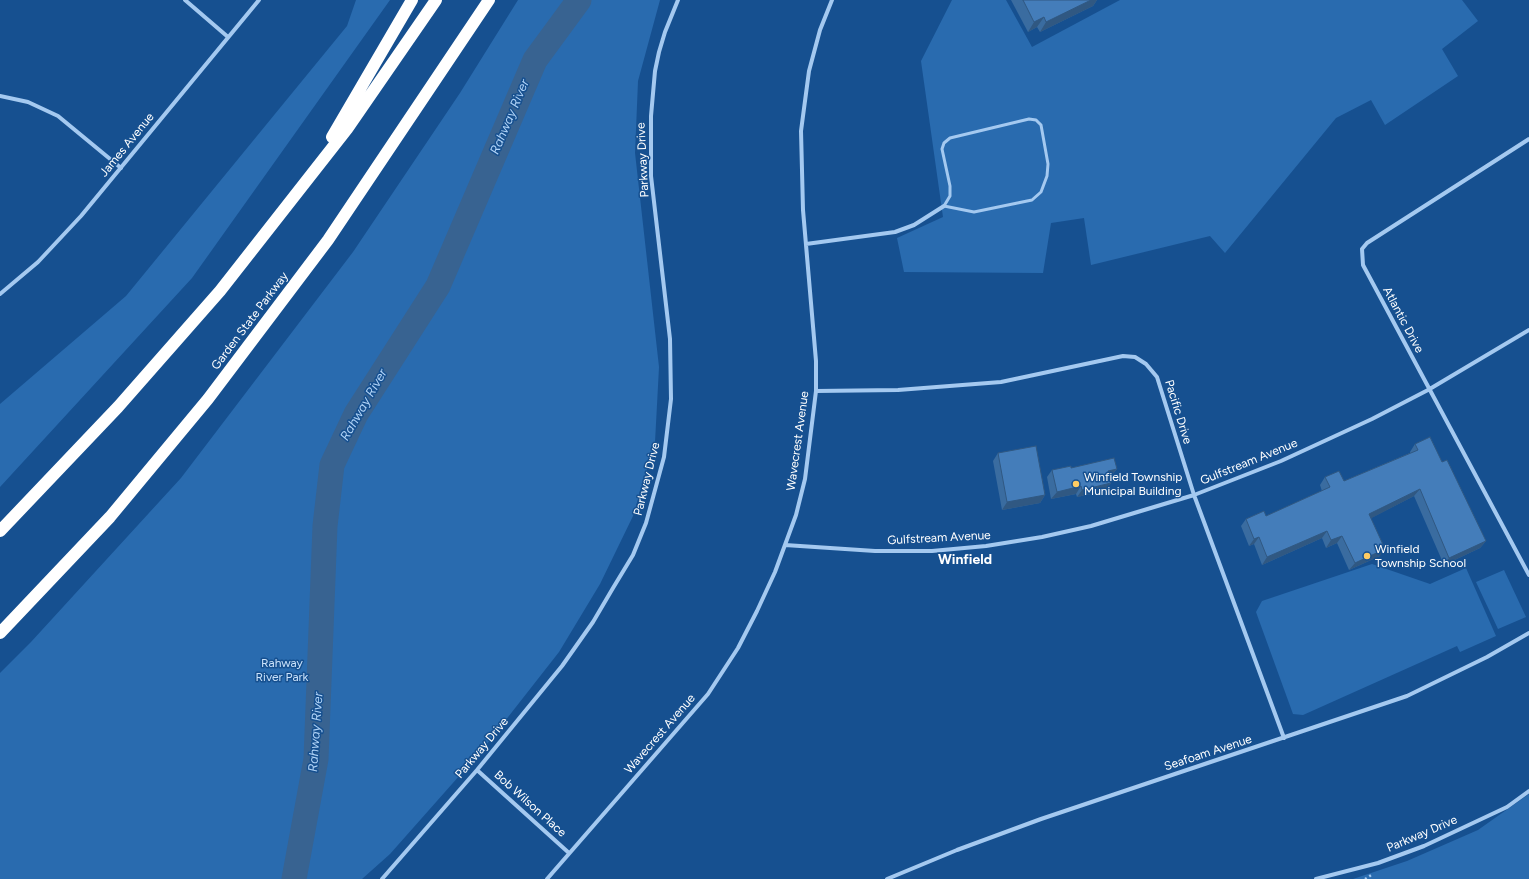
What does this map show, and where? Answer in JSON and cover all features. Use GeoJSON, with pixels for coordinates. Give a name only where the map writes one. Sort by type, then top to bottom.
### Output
{"type":"FeatureCollection","features":[{"type":"Feature","properties":{"kind":"highway"},"geometry":{"type":"LineString","coordinates":[[283,212],[326,147],[412,0]]}},
{"type":"Feature","properties":{"kind":"highway"},"geometry":{"type":"LineString","coordinates":[[0,531],[85,443],[220,291],[347,129],[436,0]]}},
{"type":"Feature","properties":{"kind":"highway","name":"Garden State Parkway"},"geometry":{"type":"LineString","coordinates":[[0,633],[110,517],[208,400],[328,240],[489,0]]}},
{"type":"Feature","properties":{"kind":"street"},"geometry":{"type":"LineString","coordinates":[[185,0],[228,37]]}},
{"type":"Feature","properties":{"kind":"street","name":"James Avenue"},"geometry":{"type":"LineString","coordinates":[[0,294],[52,248],[121,168],[259,0]]}},
{"type":"Feature","properties":{"kind":"street","name":"Parkway Drive"},"geometry":{"type":"LineString","coordinates":[[382,879],[477,770],[562,666],[593,622],[633,555],[646,523],[664,457],[669,427],[671,376],[666,303],[651,176],[650,116],[655,71],[659,52],[665,32],[678,0]]}},
{"type":"Feature","properties":{"kind":"street","name":"Wavecrest Avenue"},"geometry":{"type":"LineString","coordinates":[[547,879],[708,694],[748,630],[775,572],[785,545],[805,479],[816,391],[816,361],[800,155],[804,102],[809,71],[818,36],[832,0]]}},
{"type":"Feature","properties":{"kind":"street"},"geometry":{"type":"LineString","coordinates":[[0,96],[28,102],[58,116],[121,168]]}},
{"type":"Feature","properties":{"kind":"street","name":"Atlantic Drive"},"geometry":{"type":"LineString","coordinates":[[1529,139],[1367,242],[1362,249],[1363,265],[1428,390],[1529,575]]}},
{"type":"Feature","properties":{"kind":"street"},"geometry":{"type":"LineString","coordinates":[[806,244],[895,232],[914,225],[944,206]]}},
{"type":"Feature","properties":{"kind":"street","name":"Gulfstream Avenue"},"geometry":{"type":"LineString","coordinates":[[785,545],[875,551],[932,551],[986,546],[1042,537],[1084,527],[1194,495],[1281,461],[1372,419],[1428,390],[1529,330]]}},
{"type":"Feature","properties":{"kind":"street","name":"Pacific Drive"},"geometry":{"type":"LineString","coordinates":[[816,391],[898,390],[987,384],[1043,374],[1107,358],[1123,356],[1135,357],[1146,364],[1157,377],[1194,495],[1284,738]]}},
{"type":"Feature","properties":{"kind":"street","name":"Seafoam Avenue"},"geometry":{"type":"LineString","coordinates":[[886,879],[956,850],[1027,824],[1407,696],[1487,657],[1529,633]]}},
{"type":"Feature","properties":{"kind":"street","name":"Bob Wilson Place"},"geometry":{"type":"LineString","coordinates":[[477,770],[569,853]]}},
{"type":"Feature","properties":{"kind":"street","name":"Parkway Drive"},"geometry":{"type":"LineString","coordinates":[[1316,879],[1378,863],[1424,846],[1507,807],[1529,791]]}},
{"type":"Feature","properties":{"kind":"lane"},"geometry":{"type":"LineString","coordinates":[[1029,119],[1036,120],[1041,125],[1048,164],[1047,176],[1041,192],[1032,200],[974,212],[944,206],[950,196],[950,186],[942,149],[944,143],[950,138],[1029,119]]}},
{"type":"Feature","properties":{"kind":"green space"},"geometry":{"type":"Polygon","coordinates":[[[356,0],[390,0],[192,278],[0,487],[0,404],[126,296],[347,26],[356,0]]]}},
{"type":"Feature","properties":{"kind":"green space","name":"Rahway River Park"},"geometry":{"type":"Polygon","coordinates":[[[518,0],[660,0],[638,81],[635,153],[659,367],[655,442],[633,516],[600,584],[559,652],[483,749],[390,854],[362,879],[0,879],[0,673],[31,642],[181,478],[353,252],[460,93],[518,0]]]}},
{"type":"Feature","properties":{"kind":"green space"},"geometry":{"type":"Polygon","coordinates":[[[952,0],[1006,0],[1032,47],[1120,0],[1462,0],[1478,21],[1442,49],[1458,76],[1385,125],[1371,100],[1336,118],[1225,253],[1210,236],[1091,265],[1084,218],[1051,223],[1043,273],[904,272],[897,238],[943,217],[921,61],[952,0]]]}},
{"type":"Feature","properties":{"kind":"green space"},"geometry":{"type":"Polygon","coordinates":[[[1372,564],[1430,584],[1466,568],[1496,636],[1460,652],[1457,646],[1303,715],[1293,714],[1256,612],[1262,601],[1372,564]]]}},
{"type":"Feature","properties":{"kind":"green space"},"geometry":{"type":"Polygon","coordinates":[[[1504,570],[1526,617],[1498,629],[1476,582],[1504,570]]]}},
{"type":"Feature","properties":{"kind":"green space"},"geometry":{"type":"Polygon","coordinates":[[[1529,794],[1529,879],[1353,879],[1407,861],[1478,830],[1529,794]]]}},
{"type":"Feature","properties":{"kind":"building"},"geometry":{"type":"Polygon","coordinates":[[[1023,0],[1091,0],[1046,22],[1044,17],[1034,22],[1023,0]]]}},
{"type":"Feature","properties":{"kind":"building"},"geometry":{"type":"Polygon","coordinates":[[[1430,437],[1442,462],[1447,460],[1486,541],[1449,558],[1420,489],[1369,514],[1385,549],[1355,563],[1342,536],[1331,540],[1327,531],[1267,557],[1259,537],[1254,539],[1246,519],[1264,511],[1266,516],[1330,487],[1325,477],[1339,471],[1344,481],[1418,450],[1415,444],[1430,437]]]}},
{"type":"Feature","properties":{"kind":"building"},"geometry":{"type":"Polygon","coordinates":[[[1036,446],[1045,495],[1007,502],[998,453],[1036,446]]]}},
{"type":"Feature","properties":{"kind":"building","name":"Winfield Township Municipal Building"},"geometry":{"type":"Polygon","coordinates":[[[1114,458],[1117,469],[1108,471],[1111,483],[1082,490],[1081,486],[1057,492],[1052,470],[1071,466],[1071,468],[1114,458]]]}},
{"type":"Feature","properties":{"kind":"waterway","name":"Rahway River"},"geometry":{"type":"LineString","coordinates":[[294,879],[316,759],[325,526],[332,465],[356,414],[438,286],[535,60],[579,0]]}},
{"type":"Feature","properties":{"kind":"place","name":"Winfield Township Municipal Building"},"geometry":{"type":"Point","coordinates":[1076,484]}},
{"type":"Feature","properties":{"kind":"place","name":"Winfield Township School"},"geometry":{"type":"Point","coordinates":[1367,556]}},
{"type":"Feature","properties":{"kind":"district","name":"Winfield"},"geometry":{"type":"Point","coordinates":[965,560]}}]}
